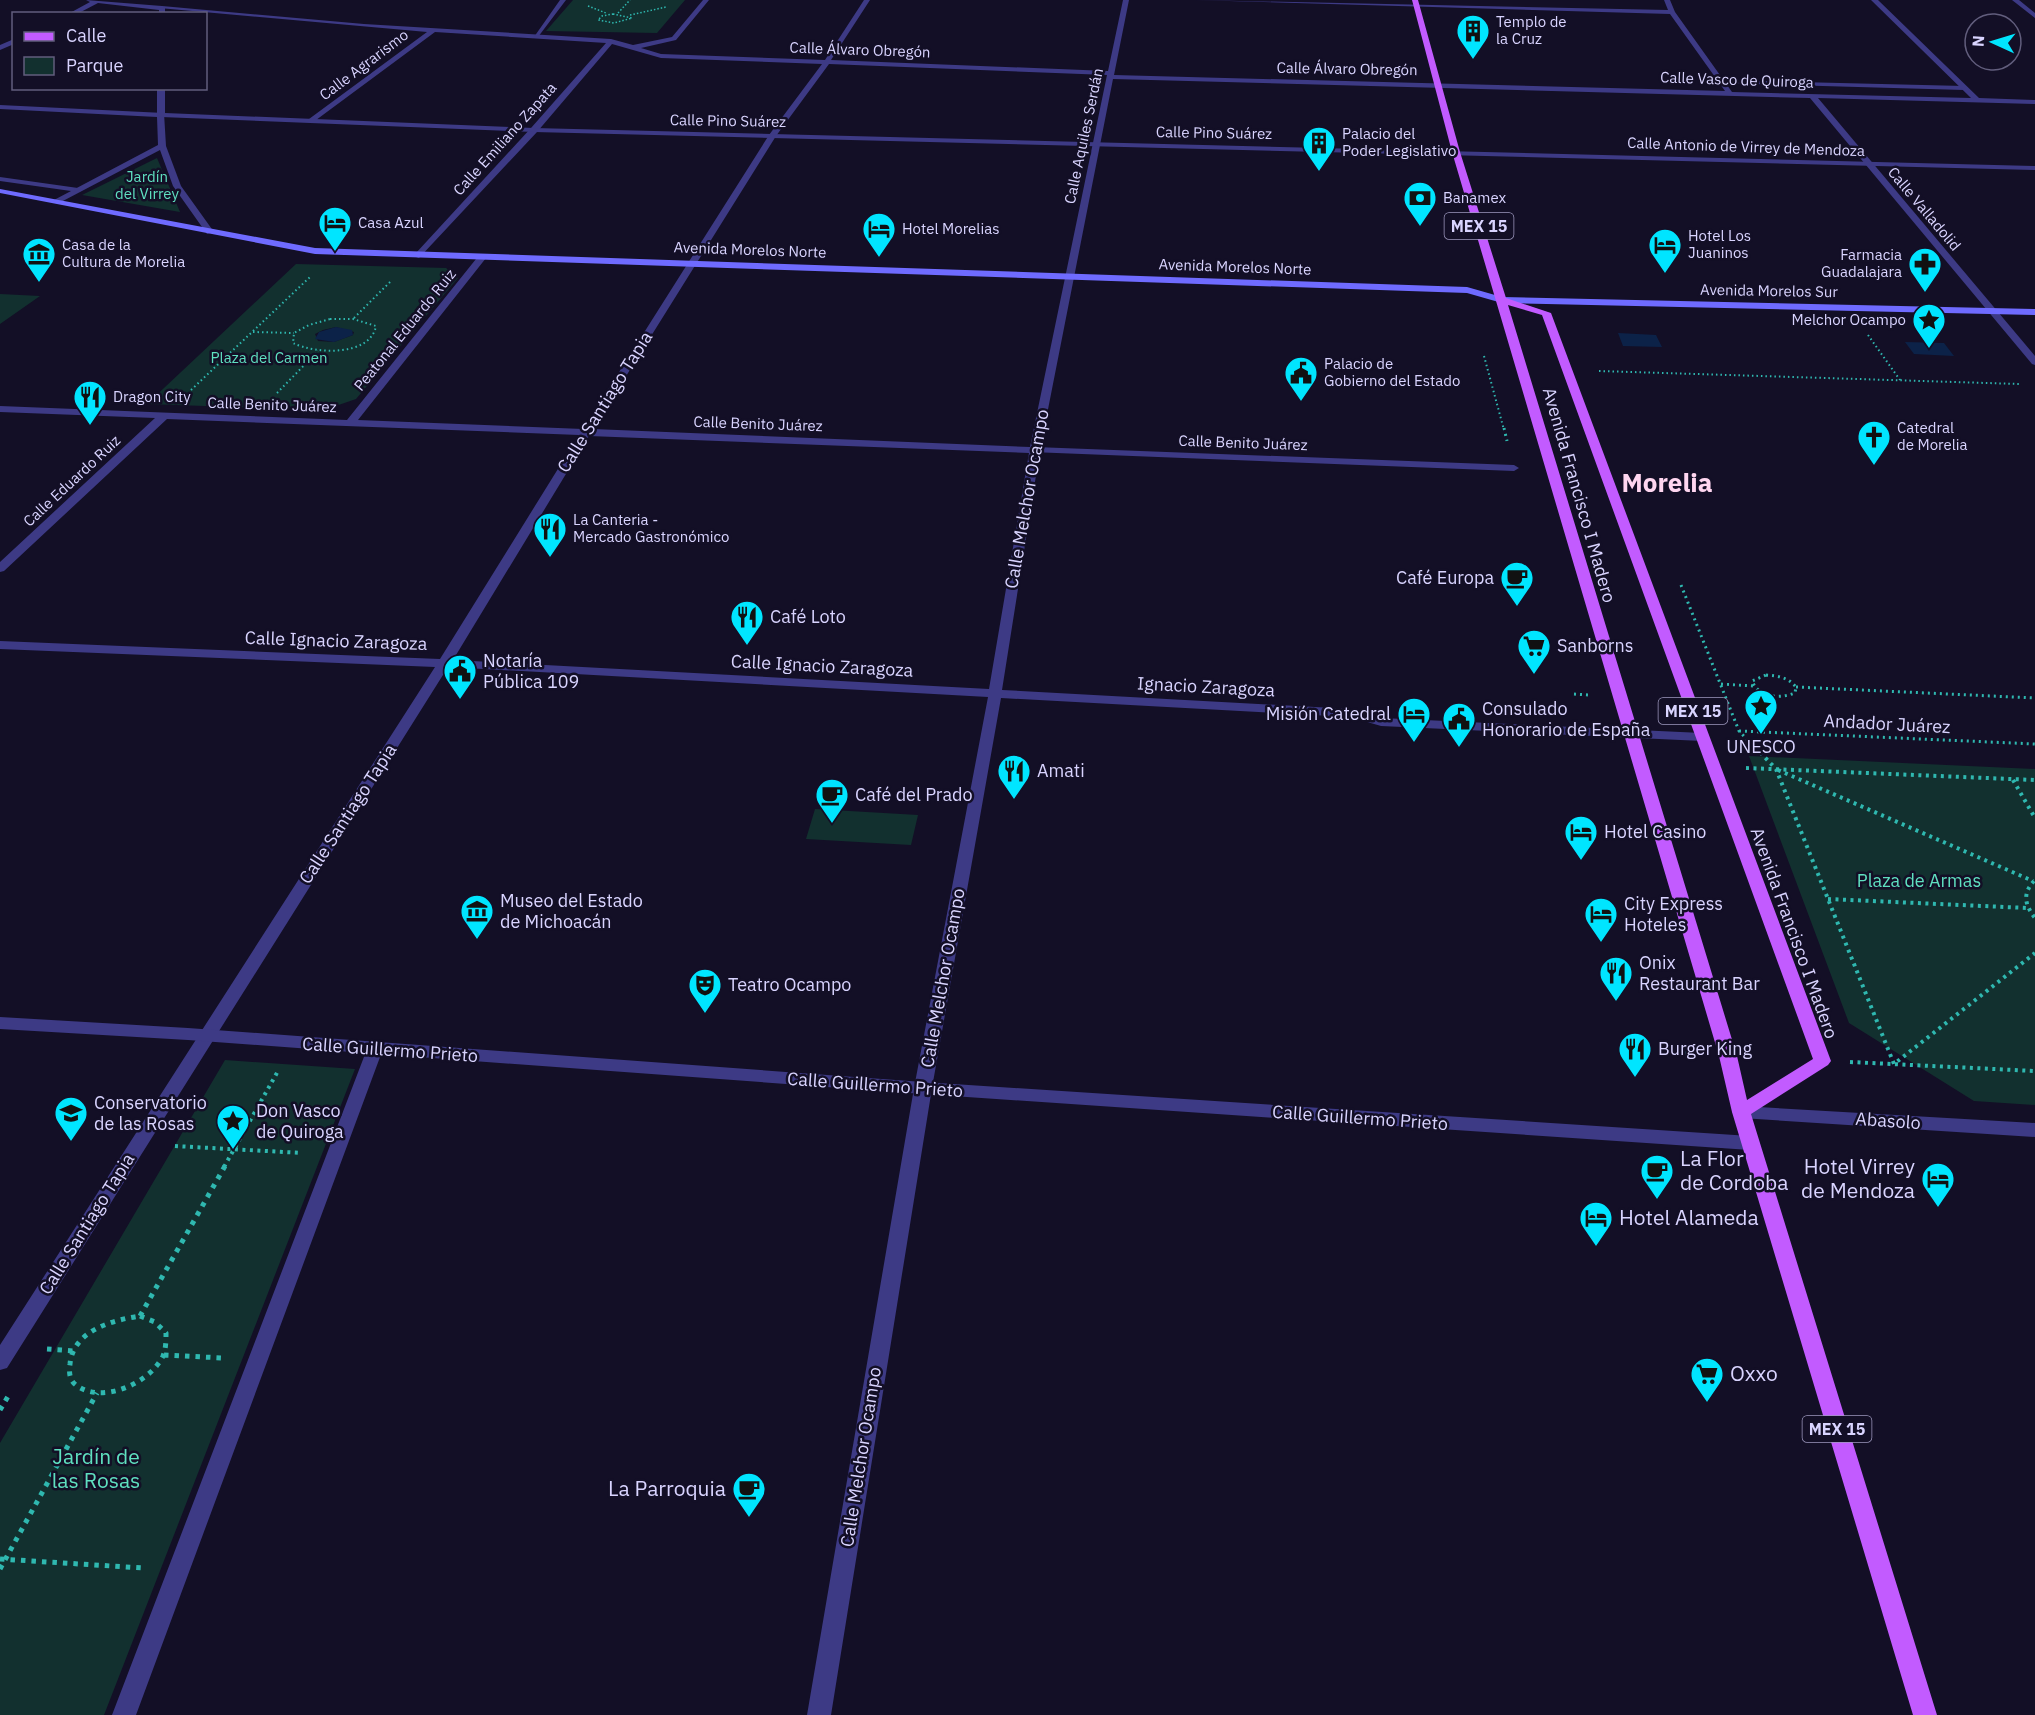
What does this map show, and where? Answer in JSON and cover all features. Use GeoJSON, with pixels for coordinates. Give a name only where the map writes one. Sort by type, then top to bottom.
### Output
{"type":"FeatureCollection","features":[{"type":"Feature","properties":{"kind":"main road","name":"MEX 15"},"geometry":{"type":"LineString","coordinates":[[1416,3],[1456,153],[1503,300]]}},
{"type":"Feature","properties":{"kind":"main road","name":"Avenida Morelos Norte"},"geometry":{"type":"LineString","coordinates":[[0,191],[58,200],[210,232],[315,251],[1467,290],[1503,300]]}},
{"type":"Feature","properties":{"kind":"main road","name":"Avenida Morelos Sur"},"geometry":{"type":"LineString","coordinates":[[1503,300],[2035,312]]}},
{"type":"Feature","properties":{"kind":"main road","name":"Avenida Francisco I Madero"},"geometry":{"type":"LineString","coordinates":[[1503,300],[1546,313],[1822,1061],[1741,1112],[1728,1056],[1503,300]]}},
{"type":"Feature","properties":{"kind":"main road"},"geometry":{"type":"LineString","coordinates":[[1741,1112],[1750,1143]]}},
{"type":"Feature","properties":{"kind":"main road","name":"MEX 15"},"geometry":{"type":"LineString","coordinates":[[1750,1143],[1925,1715]]}},
{"type":"Feature","properties":{"kind":"street","name":"Calle Álvaro Obregón"},"geometry":{"type":"LineString","coordinates":[[89,0],[189,12]]}},
{"type":"Feature","properties":{"kind":"street"},"geometry":{"type":"LineString","coordinates":[[74,12],[98,0]]}},
{"type":"Feature","properties":{"kind":"street"},"geometry":{"type":"LineString","coordinates":[[536,36],[563,0]]}},
{"type":"Feature","properties":{"kind":"street"},"geometry":{"type":"LineString","coordinates":[[598,55],[674,39],[706,0]]}},
{"type":"Feature","properties":{"kind":"street","name":"Calle Santiago Tapia"},"geometry":{"type":"LineString","coordinates":[[0,1362],[444,663],[773,135],[827,62],[867,0]]}},
{"type":"Feature","properties":{"kind":"street","name":"Calle Aquiles Serdán"},"geometry":{"type":"LineString","coordinates":[[1068,277],[1126,0]]}},
{"type":"Feature","properties":{"kind":"street"},"geometry":{"type":"LineString","coordinates":[[1198,0],[1416,3],[1672,12]]}},
{"type":"Feature","properties":{"kind":"street"},"geometry":{"type":"LineString","coordinates":[[1667,0],[1672,12],[1730,94]]}},
{"type":"Feature","properties":{"kind":"street"},"geometry":{"type":"LineString","coordinates":[[1874,0],[1977,100]]}},
{"type":"Feature","properties":{"kind":"street"},"geometry":{"type":"LineString","coordinates":[[2015,0],[2035,16]]}},
{"type":"Feature","properties":{"kind":"street","name":"Calle Álvaro Obregón"},"geometry":{"type":"LineString","coordinates":[[207,13],[611,41],[661,56],[1111,75],[1439,85]]}},
{"type":"Feature","properties":{"kind":"street","name":"Calle Agrarismo"},"geometry":{"type":"LineString","coordinates":[[312,121],[434,30]]}},
{"type":"Feature","properties":{"kind":"street","name":"Calle Emiliano Zapata"},"geometry":{"type":"LineString","coordinates":[[419,255],[534,130],[611,41]]}},
{"type":"Feature","properties":{"kind":"street","name":"Calle Vasco de Quiroga"},"geometry":{"type":"LineString","coordinates":[[1721,82],[1964,88]]}},
{"type":"Feature","properties":{"kind":"street","name":"Calle Vasco de Quiroga"},"geometry":{"type":"LineString","coordinates":[[1439,85],[2035,102]]}},
{"type":"Feature","properties":{"kind":"street"},"geometry":{"type":"LineString","coordinates":[[161,90],[162,146],[177,186],[210,232]]}},
{"type":"Feature","properties":{"kind":"street","name":"Calle Valladolid"},"geometry":{"type":"LineString","coordinates":[[1812,96],[2035,362]]}},
{"type":"Feature","properties":{"kind":"street","name":"Calle Pino Suárez"},"geometry":{"type":"LineString","coordinates":[[0,107],[534,130],[1456,153]]}},
{"type":"Feature","properties":{"kind":"street"},"geometry":{"type":"LineString","coordinates":[[58,200],[162,146]]}},
{"type":"Feature","properties":{"kind":"street","name":"Calle Antonio de Virrey de Mendoza"},"geometry":{"type":"LineString","coordinates":[[1456,153],[2035,168]]}},
{"type":"Feature","properties":{"kind":"street"},"geometry":{"type":"LineString","coordinates":[[0,179],[78,190]]}},
{"type":"Feature","properties":{"kind":"street","name":"Peatonal Eduardo Ruiz"},"geometry":{"type":"LineString","coordinates":[[350,423],[483,256]]}},
{"type":"Feature","properties":{"kind":"street","name":"Calle Melchor Ocampo"},"geometry":{"type":"LineString","coordinates":[[819,1715],[922,1088],[995,694],[1035,450],[1068,277]]}},
{"type":"Feature","properties":{"kind":"street","name":"Calle Benito Juárez"},"geometry":{"type":"LineString","coordinates":[[0,409],[1514,468]]}},
{"type":"Feature","properties":{"kind":"street","name":"Calle Eduardo Ruiz"},"geometry":{"type":"LineString","coordinates":[[0,568],[165,415]]}},
{"type":"Feature","properties":{"kind":"street","name":"Calle Ignacio Zaragoza"},"geometry":{"type":"LineString","coordinates":[[0,645],[444,663],[995,694]]}},
{"type":"Feature","properties":{"kind":"street","name":"Ignacio Zaragoza"},"geometry":{"type":"LineString","coordinates":[[995,694],[1350,713],[1381,722],[1702,737]]}},
{"type":"Feature","properties":{"kind":"street","name":"Calle Guillermo Prieto"},"geometry":{"type":"LineString","coordinates":[[0,1023],[1750,1143]]}},
{"type":"Feature","properties":{"kind":"street"},"geometry":{"type":"LineString","coordinates":[[124,1715],[375,1049]]}},
{"type":"Feature","properties":{"kind":"street","name":"Abasolo"},"geometry":{"type":"LineString","coordinates":[[1741,1112],[2035,1130]]}},
{"type":"Feature","properties":{"kind":"path"},"geometry":{"type":"LineString","coordinates":[[618,14],[630,0]]}},
{"type":"Feature","properties":{"kind":"path"},"geometry":{"type":"LineString","coordinates":[[583,4],[609,15]]}},
{"type":"Feature","properties":{"kind":"path"},"geometry":{"type":"LineString","coordinates":[[629,15],[672,5]]}},
{"type":"Feature","properties":{"kind":"path"},"geometry":{"type":"LineString","coordinates":[[165,415],[336,251]]}},
{"type":"Feature","properties":{"kind":"path"},"geometry":{"type":"LineString","coordinates":[[353,319],[419,255]]}},
{"type":"Feature","properties":{"kind":"path"},"geometry":{"type":"LineString","coordinates":[[252,332],[294,333],[318,322],[353,319],[376,326],[375,336],[358,345],[318,351],[298,347],[293,343],[294,333]]}},
{"type":"Feature","properties":{"kind":"path"},"geometry":{"type":"LineString","coordinates":[[1864,329],[1901,380]]}},
{"type":"Feature","properties":{"kind":"path"},"geometry":{"type":"LineString","coordinates":[[251,419],[318,351]]}},
{"type":"Feature","properties":{"kind":"path"},"geometry":{"type":"LineString","coordinates":[[1484,355],[1507,443]]}},
{"type":"Feature","properties":{"kind":"path"},"geometry":{"type":"LineString","coordinates":[[1595,361],[1603,380]]}},
{"type":"Feature","properties":{"kind":"path"},"geometry":{"type":"LineString","coordinates":[[1599,371],[2022,384]]}},
{"type":"Feature","properties":{"kind":"path"},"geometry":{"type":"LineString","coordinates":[[1680,583],[1739,731],[1776,769],[2034,881],[2026,889],[2025,898],[2027,908],[2035,918]]}},
{"type":"Feature","properties":{"kind":"path"},"geometry":{"type":"LineString","coordinates":[[1753,686],[1752,681],[1755,678],[1766,675],[1787,679],[1796,687],[2035,698]]}},
{"type":"Feature","properties":{"kind":"path"},"geometry":{"type":"LineString","coordinates":[[1720,684],[1753,686],[1766,695],[1780,698],[1791,696],[1795,693],[1796,687]]}},
{"type":"Feature","properties":{"kind":"path","name":"Andador Juárez"},"geometry":{"type":"LineString","coordinates":[[1739,731],[2035,744]]}},
{"type":"Feature","properties":{"kind":"path"},"geometry":{"type":"LineString","coordinates":[[1713,766],[2035,780]]}},
{"type":"Feature","properties":{"kind":"path"},"geometry":{"type":"LineString","coordinates":[[1776,769],[1894,1064],[2035,953]]}},
{"type":"Feature","properties":{"kind":"path"},"geometry":{"type":"LineString","coordinates":[[2012,779],[2035,818]]}},
{"type":"Feature","properties":{"kind":"path"},"geometry":{"type":"LineString","coordinates":[[1828,899],[2027,908]]}},
{"type":"Feature","properties":{"kind":"path"},"geometry":{"type":"LineString","coordinates":[[140,1316],[280,1066]]}},
{"type":"Feature","properties":{"kind":"path"},"geometry":{"type":"LineString","coordinates":[[170,1146],[335,1155]]}},
{"type":"Feature","properties":{"kind":"path"},"geometry":{"type":"LineString","coordinates":[[140,1316],[152,1319],[161,1325],[166,1333],[164,1355],[155,1368],[142,1378],[113,1391],[97,1393],[83,1390],[74,1384],[69,1374],[69,1362],[82,1339],[95,1329],[125,1317],[140,1316]]}},
{"type":"Feature","properties":{"kind":"path"},"geometry":{"type":"LineString","coordinates":[[37,1349],[74,1351]]}},
{"type":"Feature","properties":{"kind":"path"},"geometry":{"type":"LineString","coordinates":[[164,1355],[258,1360]]}},
{"type":"Feature","properties":{"kind":"path"},"geometry":{"type":"LineString","coordinates":[[0,1569],[3,1559],[97,1393]]}},
{"type":"Feature","properties":{"kind":"path"},"geometry":{"type":"LineString","coordinates":[[3,1559],[178,1570]]}},
{"type":"Feature","properties":{"kind":"green space"},"geometry":{"type":"Polygon","coordinates":[[[573,0],[685,0],[657,33],[546,31],[573,0]]]}},
{"type":"Feature","properties":{"kind":"green space","name":"Jardín del Virrey"},"geometry":{"type":"Polygon","coordinates":[[[157,158],[180,212],[82,195],[157,158]]]}},
{"type":"Feature","properties":{"kind":"green space","name":"Plaza del Carmen"},"geometry":{"type":"Polygon","coordinates":[[[296,264],[446,268],[458,278],[356,399],[324,410],[147,404],[296,264]],[[336,327],[315,334],[318,341],[334,342],[353,335],[354,332],[336,327]]]}},
{"type":"Feature","properties":{"kind":"green space"},"geometry":{"type":"Polygon","coordinates":[[[0,294],[40,296],[0,324],[0,294]]]}},
{"type":"Feature","properties":{"kind":"green space","name":"Plaza de Armas"},"geometry":{"type":"Polygon","coordinates":[[[1749,756],[2035,769],[2035,1105],[1974,1101],[1849,1023],[1749,756]]]}},
{"type":"Feature","properties":{"kind":"green space"},"geometry":{"type":"Polygon","coordinates":[[[815,809],[918,815],[911,845],[806,839],[815,809]]]}},
{"type":"Feature","properties":{"kind":"green space","name":"Jardín de las Rosas"},"geometry":{"type":"Polygon","coordinates":[[[225,1060],[355,1069],[104,1715],[0,1715],[0,1443],[225,1060]]]}},
{"type":"Feature","properties":{"kind":"water"},"geometry":{"type":"Polygon","coordinates":[[[336,327],[352,330],[353,335],[334,342],[315,339],[319,332],[336,327]]]}},
{"type":"Feature","properties":{"kind":"water"},"geometry":{"type":"Polygon","coordinates":[[[1618,333],[1656,335],[1662,347],[1623,346],[1618,333]]]}},
{"type":"Feature","properties":{"kind":"water"},"geometry":{"type":"Polygon","coordinates":[[[1905,342],[1944,343],[1954,356],[1914,354],[1905,342]]]}},
{"type":"Feature","properties":{"kind":"place","name":"Templo de la Cruz"},"geometry":{"type":"Point","coordinates":[1473,60]}},
{"type":"Feature","properties":{"kind":"place","name":"Palacio del Poder Legislativo"},"geometry":{"type":"Point","coordinates":[1319,172]}},
{"type":"Feature","properties":{"kind":"place","name":"Banamex"},"geometry":{"type":"Point","coordinates":[1420,227]}},
{"type":"Feature","properties":{"kind":"place","name":"Casa Azul"},"geometry":{"type":"Point","coordinates":[335,252]}},
{"type":"Feature","properties":{"kind":"place","name":"Hotel Morelias"},"geometry":{"type":"Point","coordinates":[879,258]}},
{"type":"Feature","properties":{"kind":"place","name":"Hotel Los Juaninos"},"geometry":{"type":"Point","coordinates":[1665,274]}},
{"type":"Feature","properties":{"kind":"place","name":"Casa de la Cultura de Morelia"},"geometry":{"type":"Point","coordinates":[39,283]}},
{"type":"Feature","properties":{"kind":"place","name":"Farmacia Guadalajara"},"geometry":{"type":"Point","coordinates":[1925,293]}},
{"type":"Feature","properties":{"kind":"place","name":"Melchor Ocampo"},"geometry":{"type":"Point","coordinates":[1929,349]}},
{"type":"Feature","properties":{"kind":"place","name":"Palacio de Gobierno del Estado"},"geometry":{"type":"Point","coordinates":[1301,402]}},
{"type":"Feature","properties":{"kind":"place","name":"Dragon City"},"geometry":{"type":"Point","coordinates":[90,426]}},
{"type":"Feature","properties":{"kind":"place","name":"Catedral de Morelia"},"geometry":{"type":"Point","coordinates":[1874,466]}},
{"type":"Feature","properties":{"kind":"place","name":"La Canteria - Mercado Gastronómico"},"geometry":{"type":"Point","coordinates":[550,558]}},
{"type":"Feature","properties":{"kind":"place","name":"Café Europa"},"geometry":{"type":"Point","coordinates":[1517,607]}},
{"type":"Feature","properties":{"kind":"place","name":"Café Loto"},"geometry":{"type":"Point","coordinates":[747,646]}},
{"type":"Feature","properties":{"kind":"place","name":"Sanborns"},"geometry":{"type":"Point","coordinates":[1534,675]}},
{"type":"Feature","properties":{"kind":"place","name":"Notaría Pública 109"},"geometry":{"type":"Point","coordinates":[460,700]}},
{"type":"Feature","properties":{"kind":"place","name":"UNESCO"},"geometry":{"type":"Point","coordinates":[1761,735]}},
{"type":"Feature","properties":{"kind":"place","name":"Misión Catedral"},"geometry":{"type":"Point","coordinates":[1414,743]}},
{"type":"Feature","properties":{"kind":"place","name":"Consulado Honorario de España"},"geometry":{"type":"Point","coordinates":[1459,748]}},
{"type":"Feature","properties":{"kind":"place","name":"Amati"},"geometry":{"type":"Point","coordinates":[1014,800]}},
{"type":"Feature","properties":{"kind":"place","name":"Café del Prado"},"geometry":{"type":"Point","coordinates":[832,824]}},
{"type":"Feature","properties":{"kind":"place","name":"Hotel Casino"},"geometry":{"type":"Point","coordinates":[1581,861]}},
{"type":"Feature","properties":{"kind":"place","name":"Museo del Estado de Michoacán"},"geometry":{"type":"Point","coordinates":[477,940]}},
{"type":"Feature","properties":{"kind":"place","name":"City Express Hoteles"},"geometry":{"type":"Point","coordinates":[1601,943]}},
{"type":"Feature","properties":{"kind":"place","name":"Onix Restaurant Bar"},"geometry":{"type":"Point","coordinates":[1616,1002]}},
{"type":"Feature","properties":{"kind":"place","name":"Teatro Ocampo"},"geometry":{"type":"Point","coordinates":[705,1014]}},
{"type":"Feature","properties":{"kind":"place","name":"Burger King"},"geometry":{"type":"Point","coordinates":[1635,1078]}},
{"type":"Feature","properties":{"kind":"place","name":"Conservatorio de las Rosas"},"geometry":{"type":"Point","coordinates":[71,1142]}},
{"type":"Feature","properties":{"kind":"place","name":"Don Vasco de Quiroga"},"geometry":{"type":"Point","coordinates":[233,1150]}},
{"type":"Feature","properties":{"kind":"place","name":"La Flor de Cordoba"},"geometry":{"type":"Point","coordinates":[1657,1200]}},
{"type":"Feature","properties":{"kind":"place","name":"Hotel Virrey de Mendoza"},"geometry":{"type":"Point","coordinates":[1938,1208]}},
{"type":"Feature","properties":{"kind":"place","name":"Hotel Alameda"},"geometry":{"type":"Point","coordinates":[1596,1247]}},
{"type":"Feature","properties":{"kind":"place","name":"Oxxo"},"geometry":{"type":"Point","coordinates":[1707,1403]}},
{"type":"Feature","properties":{"kind":"place","name":"La Parroquia"},"geometry":{"type":"Point","coordinates":[749,1518]}},
{"type":"Feature","properties":{"kind":"district","name":"Morelia"},"geometry":{"type":"Point","coordinates":[1667,483]}}]}
